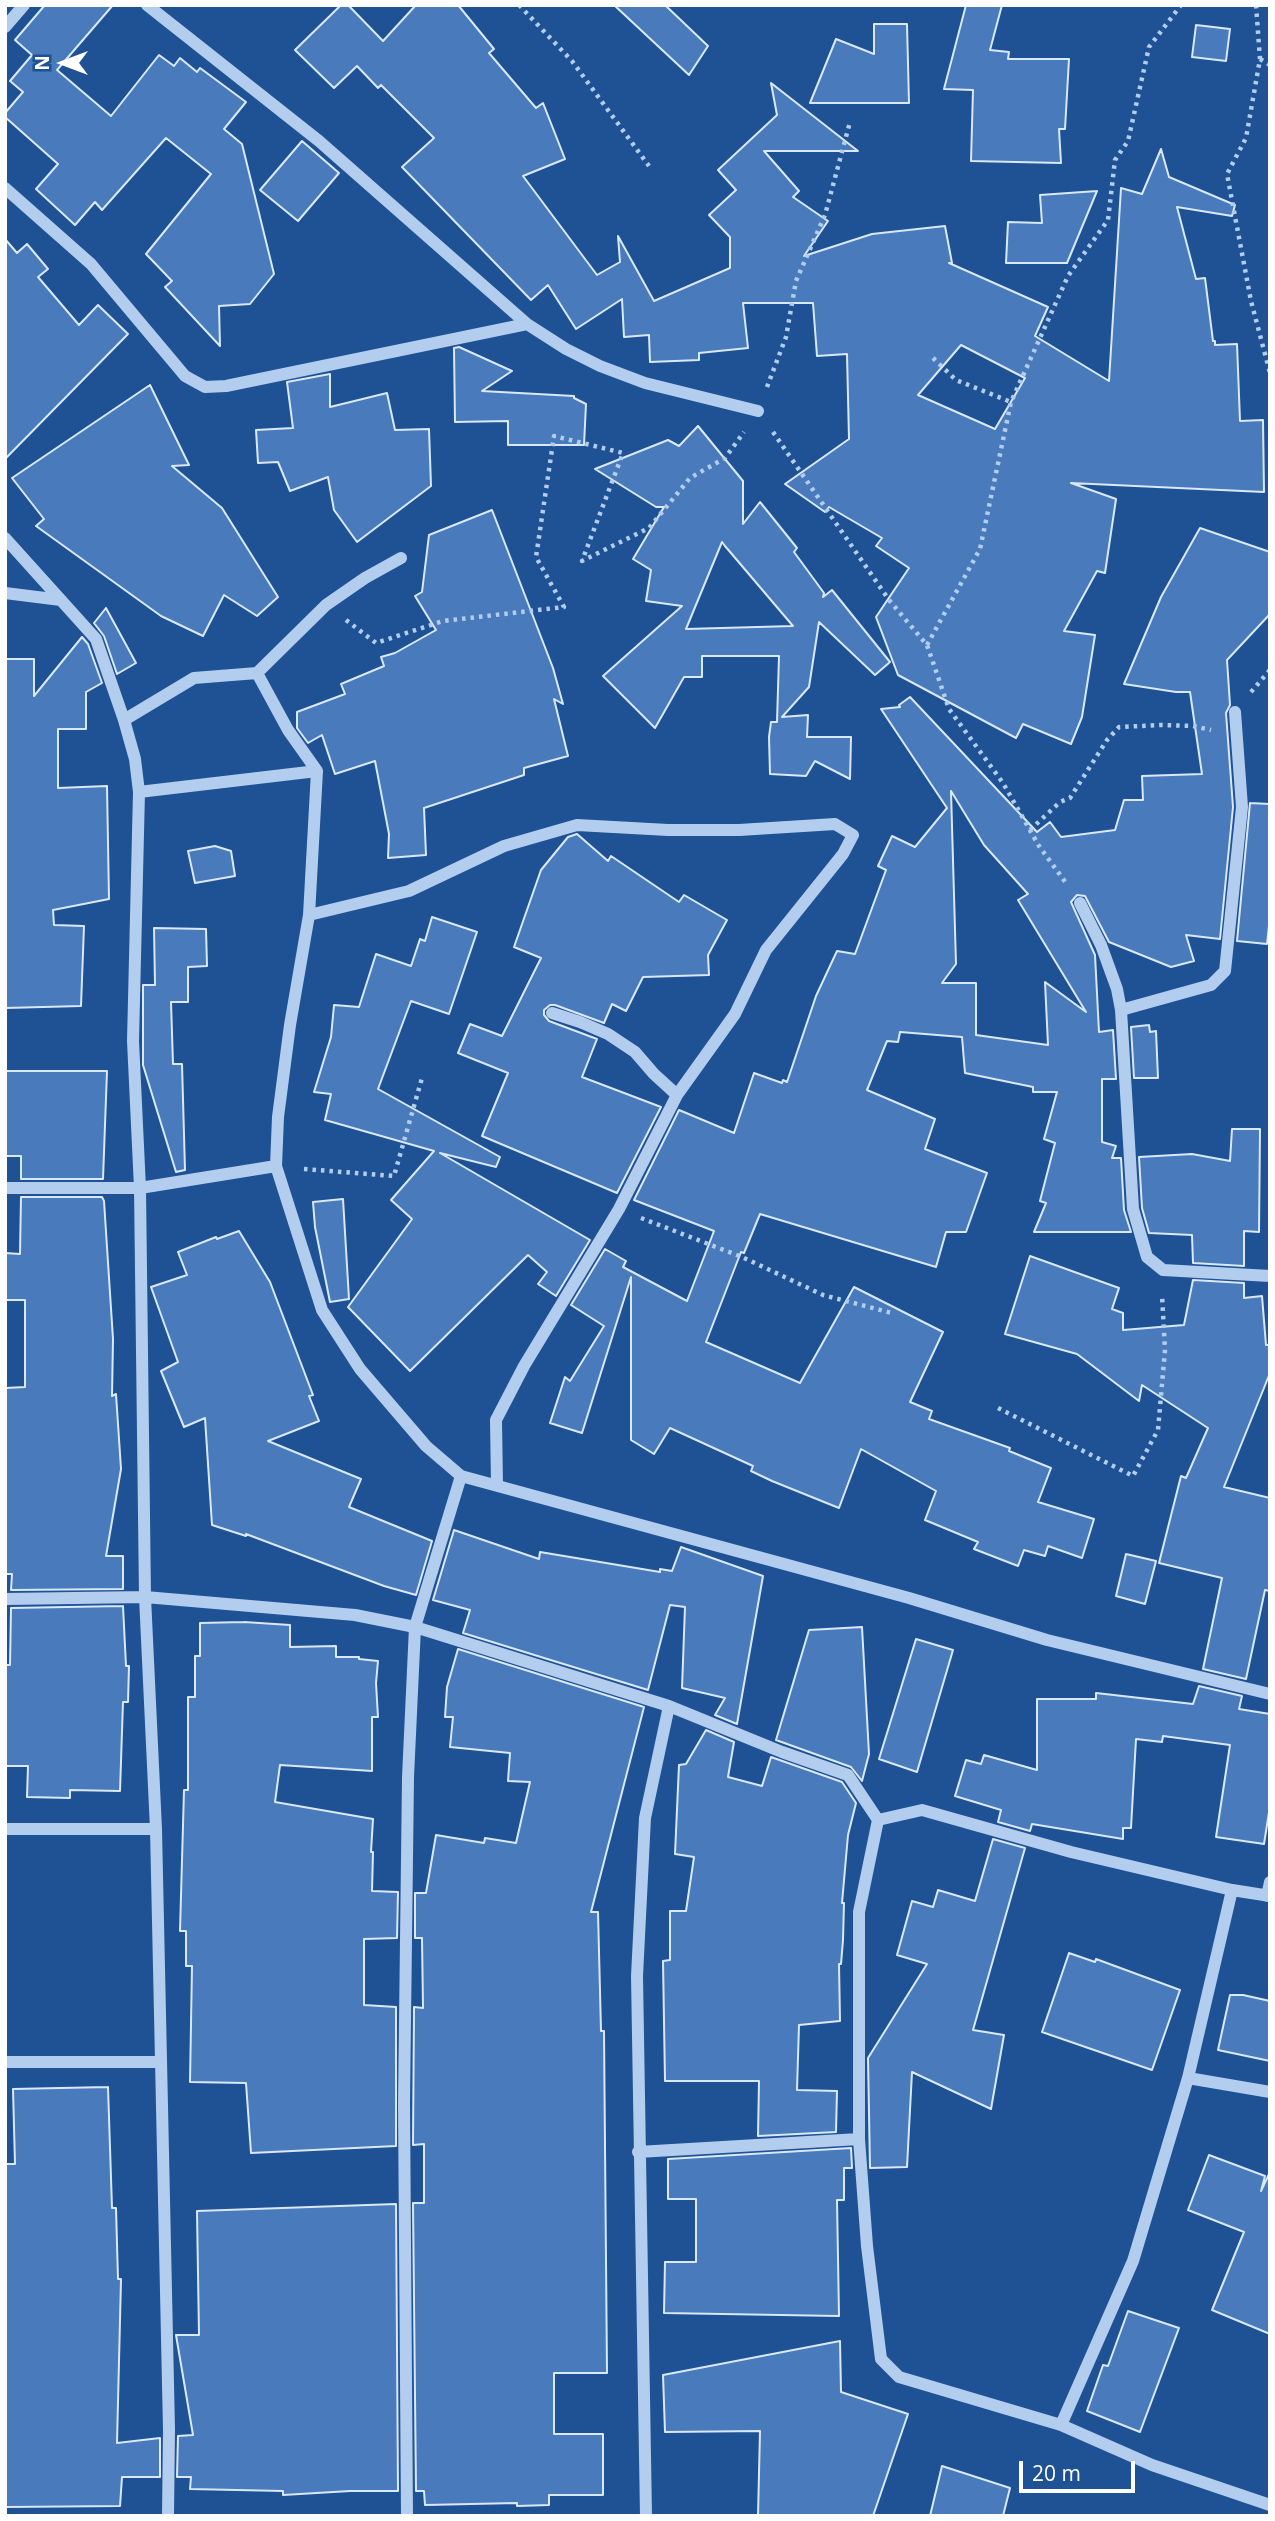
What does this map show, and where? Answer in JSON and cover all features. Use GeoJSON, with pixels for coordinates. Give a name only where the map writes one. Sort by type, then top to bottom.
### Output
{"type":"FeatureCollection","features":[{"type":"Feature","properties":{"kind":"street"},"geometry":{"type":"LineString","coordinates":[[5,27],[24,5]]}},
{"type":"Feature","properties":{"kind":"street"},"geometry":{"type":"LineString","coordinates":[[147,5],[319,141],[527,324],[566,349],[600,366],[645,383],[758,411]]}},
{"type":"Feature","properties":{"kind":"street"},"geometry":{"type":"LineString","coordinates":[[5,188],[91,264],[185,376],[205,387],[226,386],[527,324]]}},
{"type":"Feature","properties":{"kind":"street"},"geometry":{"type":"LineString","coordinates":[[5,538],[96,639],[135,759],[139,792],[133,1041],[140,1188],[145,1597],[156,1829],[169,2430],[168,2516]]}},
{"type":"Feature","properties":{"kind":"street"},"geometry":{"type":"LineString","coordinates":[[124,720],[194,678],[257,673],[326,605],[365,578],[401,558]]}},
{"type":"Feature","properties":{"kind":"street"},"geometry":{"type":"LineString","coordinates":[[5,593],[61,600]]}},
{"type":"Feature","properties":{"kind":"street"},"geometry":{"type":"LineString","coordinates":[[257,673],[288,730],[317,771],[309,915],[288,1038],[278,1117],[276,1166],[322,1310],[360,1369],[426,1446],[460,1476],[909,1598],[1047,1640],[1270,1694]]}},
{"type":"Feature","properties":{"kind":"street"},"geometry":{"type":"LineString","coordinates":[[1121,1010],[1210,985],[1225,971],[1242,807],[1235,712]]}},
{"type":"Feature","properties":{"kind":"street"},"geometry":{"type":"LineString","coordinates":[[139,792],[317,771]]}},
{"type":"Feature","properties":{"kind":"street"},"geometry":{"type":"LineString","coordinates":[[309,915],[409,891],[504,846],[577,825],[668,831],[835,824],[853,835],[842,854],[766,950],[735,1014],[677,1095],[619,1209],[524,1366],[496,1420],[497,1485]]}},
{"type":"Feature","properties":{"kind":"street"},"geometry":{"type":"LineString","coordinates":[[1080,903],[1101,945],[1117,989],[1121,1010],[1133,1209],[1147,1258],[1163,1270],[1270,1276]]}},
{"type":"Feature","properties":{"kind":"street"},"geometry":{"type":"LineString","coordinates":[[552,1013],[608,1034],[635,1052],[677,1095]]}},
{"type":"Feature","properties":{"kind":"street"},"geometry":{"type":"LineString","coordinates":[[5,1188],[140,1188],[276,1166]]}},
{"type":"Feature","properties":{"kind":"street"},"geometry":{"type":"LineString","coordinates":[[407,2516],[404,2103],[408,1777],[415,1627],[460,1476]]}},
{"type":"Feature","properties":{"kind":"street"},"geometry":{"type":"LineString","coordinates":[[5,1599],[145,1597],[355,1615],[415,1627],[669,1706],[782,1752],[848,1775],[878,1820],[859,1912],[859,2138],[867,2246],[881,2359],[899,2377],[1061,2425],[1152,2465],[1270,2505]]}},
{"type":"Feature","properties":{"kind":"street"},"geometry":{"type":"LineString","coordinates":[[646,2516],[636,1976],[645,1818],[669,1706]]}},
{"type":"Feature","properties":{"kind":"street"},"geometry":{"type":"LineString","coordinates":[[878,1820],[922,1810],[1072,1852],[1232,1889],[1269,1896],[1270,1882]]}},
{"type":"Feature","properties":{"kind":"street"},"geometry":{"type":"LineString","coordinates":[[5,1829],[156,1829]]}},
{"type":"Feature","properties":{"kind":"street"},"geometry":{"type":"LineString","coordinates":[[1061,2425],[1133,2260],[1188,2078],[1232,1889]]}},
{"type":"Feature","properties":{"kind":"street"},"geometry":{"type":"LineString","coordinates":[[5,2062],[161,2062]]}},
{"type":"Feature","properties":{"kind":"street"},"geometry":{"type":"LineString","coordinates":[[1188,2078],[1270,2092]]}},
{"type":"Feature","properties":{"kind":"street"},"geometry":{"type":"LineString","coordinates":[[638,2152],[859,2138]]}},
{"type":"Feature","properties":{"kind":"path"},"geometry":{"type":"LineString","coordinates":[[519,5],[572,61],[649,166]]}},
{"type":"Feature","properties":{"kind":"path"},"geometry":{"type":"LineString","coordinates":[[927,645],[980,549],[1011,402],[1068,276],[1108,220],[1115,160],[1128,141],[1149,47],[1181,5]]}},
{"type":"Feature","properties":{"kind":"path"},"geometry":{"type":"LineString","coordinates":[[1256,5],[1260,60],[1246,138],[1227,174],[1251,301],[1270,373]]}},
{"type":"Feature","properties":{"kind":"path"},"geometry":{"type":"LineString","coordinates":[[1260,60],[1270,65]]}},
{"type":"Feature","properties":{"kind":"path"},"geometry":{"type":"LineString","coordinates":[[326,605],[376,643],[443,621],[564,607],[536,557],[554,436],[622,453],[582,561],[649,528],[690,478],[725,457],[758,411],[786,337],[796,281],[825,215],[850,122]]}},
{"type":"Feature","properties":{"kind":"path"},"geometry":{"type":"LineString","coordinates":[[933,358],[956,380],[1011,402]]}},
{"type":"Feature","properties":{"kind":"path"},"geometry":{"type":"LineString","coordinates":[[758,411],[889,600],[927,645],[949,709],[1003,783],[1030,830],[1080,903]]}},
{"type":"Feature","properties":{"kind":"path"},"geometry":{"type":"LineString","coordinates":[[1030,830],[1060,802],[1070,798],[1107,740],[1119,727],[1138,724],[1193,726],[1209,730],[1236,727]]}},
{"type":"Feature","properties":{"kind":"path"},"geometry":{"type":"LineString","coordinates":[[276,1166],[394,1176],[422,1078]]}},
{"type":"Feature","properties":{"kind":"path"},"geometry":{"type":"LineString","coordinates":[[619,1209],[742,1258],[823,1295],[892,1313]]}},
{"type":"Feature","properties":{"kind":"path"},"geometry":{"type":"LineString","coordinates":[[998,1408],[1133,1476],[1158,1430],[1165,1350],[1161,1314],[1163,1270]]}},
{"type":"Feature","properties":{"kind":"building"},"geometry":{"type":"Polygon","coordinates":[[[45,5],[113,5],[57,70],[111,116],[159,55],[174,66],[180,58],[197,72],[200,68],[246,102],[224,129],[242,144],[274,274],[250,304],[219,306],[220,346],[165,287],[172,281],[146,254],[211,174],[166,138],[102,210],[95,202],[75,225],[36,189],[58,164],[5,117],[5,113],[23,92],[10,81],[32,55],[15,40],[45,5]]]}},
{"type":"Feature","properties":{"kind":"building"},"geometry":{"type":"Polygon","coordinates":[[[341,5],[348,5],[383,41],[416,5],[458,5],[494,49],[489,53],[536,108],[543,103],[565,159],[523,176],[597,275],[620,262],[618,236],[654,301],[730,268],[730,237],[709,215],[736,190],[718,170],[777,115],[771,83],[858,151],[764,151],[799,191],[793,197],[828,221],[804,256],[872,234],[945,226],[952,263],[949,263],[1048,307],[1035,336],[1109,381],[1121,188],[1142,194],[1161,149],[1169,177],[1235,205],[1232,216],[1177,207],[1196,279],[1205,278],[1213,341],[1215,345],[1237,344],[1240,421],[1263,420],[1264,492],[1071,483],[1116,499],[1105,573],[1097,571],[1064,631],[1095,635],[1082,717],[1071,744],[1023,724],[1016,738],[898,675],[876,617],[909,568],[876,546],[882,538],[829,507],[825,512],[785,484],[849,439],[847,354],[817,356],[813,303],[743,303],[748,348],[699,353],[699,360],[650,362],[649,335],[624,337],[622,299],[576,329],[548,285],[531,300],[402,167],[434,138],[381,85],[378,88],[357,66],[334,88],[295,50],[341,5]],[[961,345],[918,395],[995,429],[1025,378],[961,345]]]}},
{"type":"Feature","properties":{"kind":"building"},"geometry":{"type":"Polygon","coordinates":[[[614,5],[665,5],[708,46],[689,75],[614,5]]]}},
{"type":"Feature","properties":{"kind":"building"},"geometry":{"type":"Polygon","coordinates":[[[966,5],[1002,5],[990,50],[1009,52],[1008,59],[1069,59],[1065,129],[1059,129],[1061,163],[971,161],[973,90],[944,89],[966,5]]]}},
{"type":"Feature","properties":{"kind":"building"},"geometry":{"type":"Polygon","coordinates":[[[874,24],[907,24],[909,103],[810,103],[836,39],[874,54],[874,24]]]}},
{"type":"Feature","properties":{"kind":"building"},"geometry":{"type":"Polygon","coordinates":[[[1196,25],[1230,29],[1226,61],[1192,57],[1196,25]]]}},
{"type":"Feature","properties":{"kind":"building"},"geometry":{"type":"Polygon","coordinates":[[[302,141],[339,173],[298,221],[260,190],[302,141]]]}},
{"type":"Feature","properties":{"kind":"building"},"geometry":{"type":"Polygon","coordinates":[[[1097,191],[1067,263],[1006,263],[1008,222],[1042,223],[1040,195],[1097,191]]]}},
{"type":"Feature","properties":{"kind":"building"},"geometry":{"type":"Polygon","coordinates":[[[5,239],[17,253],[27,244],[48,269],[38,277],[79,325],[98,305],[128,334],[5,459],[5,239]]]}},
{"type":"Feature","properties":{"kind":"building"},"geometry":{"type":"Polygon","coordinates":[[[459,347],[512,371],[482,391],[574,396],[586,404],[584,445],[508,445],[508,421],[455,422],[454,348],[459,347]]]}},
{"type":"Feature","properties":{"kind":"building"},"geometry":{"type":"Polygon","coordinates":[[[330,374],[330,407],[387,393],[395,430],[429,429],[431,486],[357,542],[334,510],[328,477],[290,491],[278,462],[258,463],[256,430],[293,428],[287,382],[330,374]]]}},
{"type":"Feature","properties":{"kind":"building"},"geometry":{"type":"Polygon","coordinates":[[[150,385],[189,465],[172,466],[222,508],[278,597],[257,616],[224,595],[203,636],[161,616],[36,526],[44,519],[12,478],[150,385]]]}},
{"type":"Feature","properties":{"kind":"building"},"geometry":{"type":"Polygon","coordinates":[[[698,426],[743,481],[743,524],[760,502],[797,548],[794,552],[824,593],[823,597],[832,590],[890,662],[875,675],[819,622],[809,687],[782,717],[808,715],[807,737],[851,737],[850,779],[815,761],[806,776],[770,774],[769,737],[771,722],[777,722],[779,656],[702,656],[702,677],[684,677],[655,728],[603,676],[682,606],[646,601],[651,570],[633,559],[664,507],[656,507],[595,469],[668,440],[679,446],[698,426]],[[722,542],[686,629],[793,626],[722,542]]]}},
{"type":"Feature","properties":{"kind":"building"},"geometry":{"type":"Polygon","coordinates":[[[492,510],[553,668],[563,704],[554,699],[568,756],[524,768],[524,775],[424,808],[426,855],[388,858],[389,834],[375,761],[335,774],[322,735],[308,743],[297,728],[297,712],[345,694],[341,684],[384,666],[381,657],[395,653],[436,630],[415,596],[422,592],[429,535],[492,510]]]}},
{"type":"Feature","properties":{"kind":"building"},"geometry":{"type":"Polygon","coordinates":[[[1200,528],[1270,552],[1270,614],[1227,660],[1230,705],[1226,713],[1233,807],[1220,939],[1186,935],[1194,961],[1171,967],[1109,942],[1085,896],[1077,895],[1071,902],[1095,955],[1099,1032],[1113,1030],[1116,1079],[1102,1079],[1102,1142],[1116,1146],[1112,1158],[1121,1158],[1124,1210],[1131,1232],[1034,1232],[1046,1203],[1040,1201],[1055,1143],[1044,1139],[1057,1092],[1033,1092],[1033,1087],[965,1073],[962,1037],[900,1032],[898,1042],[887,1041],[867,1090],[935,1119],[925,1149],[987,1173],[966,1232],[946,1232],[936,1267],[760,1214],[744,1253],[741,1252],[706,1342],[800,1383],[854,1287],[943,1332],[910,1402],[932,1411],[929,1419],[1010,1448],[1009,1451],[1051,1468],[1038,1502],[1094,1519],[1082,1558],[1048,1546],[1045,1556],[1024,1550],[1018,1566],[974,1549],[978,1542],[925,1520],[936,1491],[861,1449],[839,1508],[772,1481],[751,1471],[753,1466],[670,1428],[654,1454],[631,1440],[631,1277],[582,1433],[550,1423],[565,1377],[570,1381],[604,1326],[571,1305],[605,1249],[626,1261],[623,1267],[687,1301],[714,1231],[634,1200],[679,1110],[734,1133],[754,1073],[782,1083],[783,1080],[787,1082],[816,996],[837,951],[855,954],[886,870],[878,866],[892,836],[915,847],[947,808],[881,709],[900,707],[899,705],[910,697],[1037,832],[1050,822],[1061,837],[1115,830],[1124,800],[1143,800],[1142,776],[1202,774],[1190,692],[1124,684],[1161,597],[1200,528]],[[951,791],[956,964],[942,983],[976,983],[976,1035],[1048,1045],[1045,982],[1086,1012],[1018,900],[1028,894],[984,845],[951,791]]]}},
{"type":"Feature","properties":{"kind":"building"},"geometry":{"type":"Polygon","coordinates":[[[106,608],[136,663],[117,674],[104,636],[94,623],[106,608]]]}},
{"type":"Feature","properties":{"kind":"building"},"geometry":{"type":"Polygon","coordinates":[[[82,637],[88,644],[102,683],[86,692],[86,729],[58,729],[58,788],[107,786],[109,899],[53,910],[54,925],[84,926],[81,1006],[5,1008],[5,659],[34,659],[34,696],[82,637]]]}},
{"type":"Feature","properties":{"kind":"building"},"geometry":{"type":"Polygon","coordinates":[[[1250,803],[1270,804],[1270,916],[1267,944],[1237,941],[1250,803]]]}},
{"type":"Feature","properties":{"kind":"building"},"geometry":{"type":"Polygon","coordinates":[[[577,834],[608,861],[611,856],[679,902],[684,895],[727,920],[708,955],[709,975],[643,977],[626,1011],[612,1004],[604,1023],[555,1005],[544,1010],[549,1021],[597,1039],[582,1077],[661,1107],[617,1193],[482,1136],[508,1073],[458,1053],[470,1024],[502,1036],[541,958],[514,947],[541,870],[568,837],[577,834]]]}},
{"type":"Feature","properties":{"kind":"building"},"geometry":{"type":"Polygon","coordinates":[[[215,846],[231,851],[235,876],[195,883],[188,851],[215,846]]]}},
{"type":"Feature","properties":{"kind":"building"},"geometry":{"type":"Polygon","coordinates":[[[432,917],[477,932],[449,1014],[411,1001],[378,1089],[500,1157],[496,1167],[440,1153],[590,1240],[556,1296],[538,1284],[547,1272],[528,1255],[410,1371],[348,1307],[412,1219],[391,1200],[434,1151],[325,1120],[331,1094],[314,1092],[331,1037],[334,1005],[359,1007],[376,954],[411,966],[420,939],[425,941],[432,917]]]}},
{"type":"Feature","properties":{"kind":"building"},"geometry":{"type":"Polygon","coordinates":[[[154,928],[206,929],[207,966],[188,967],[188,1002],[171,1002],[173,1064],[182,1064],[185,1170],[176,1172],[143,1065],[143,985],[155,985],[154,928]]]}},
{"type":"Feature","properties":{"kind":"building"},"geometry":{"type":"Polygon","coordinates":[[[1149,1025],[1150,1032],[1156,1031],[1158,1078],[1134,1078],[1131,1027],[1149,1025]]]}},
{"type":"Feature","properties":{"kind":"building"},"geometry":{"type":"Polygon","coordinates":[[[5,1071],[107,1071],[103,1179],[21,1179],[21,1156],[5,1156],[5,1071]]]}},
{"type":"Feature","properties":{"kind":"building"},"geometry":{"type":"Polygon","coordinates":[[[1232,1129],[1260,1129],[1259,1232],[1244,1231],[1244,1266],[1193,1263],[1192,1235],[1149,1233],[1142,1208],[1139,1157],[1192,1154],[1230,1161],[1232,1129]]]}},
{"type":"Feature","properties":{"kind":"building"},"geometry":{"type":"Polygon","coordinates":[[[21,1197],[102,1197],[104,1201],[113,1339],[112,1396],[116,1394],[121,1469],[106,1556],[123,1556],[123,1589],[11,1590],[12,1574],[5,1574],[5,1388],[25,1387],[25,1300],[5,1300],[5,1253],[20,1254],[21,1197]]]}},
{"type":"Feature","properties":{"kind":"building"},"geometry":{"type":"Polygon","coordinates":[[[343,1199],[349,1299],[330,1302],[315,1227],[313,1202],[343,1199]]]}},
{"type":"Feature","properties":{"kind":"building"},"geometry":{"type":"Polygon","coordinates":[[[239,1231],[270,1282],[313,1395],[309,1396],[319,1421],[268,1441],[361,1479],[349,1507],[432,1541],[416,1595],[384,1586],[246,1534],[212,1525],[205,1418],[184,1427],[161,1371],[178,1362],[151,1287],[187,1275],[178,1252],[239,1231]]]}},
{"type":"Feature","properties":{"kind":"building"},"geometry":{"type":"Polygon","coordinates":[[[1030,1256],[1119,1288],[1112,1309],[1123,1313],[1123,1330],[1184,1325],[1193,1280],[1244,1283],[1244,1298],[1262,1296],[1266,1345],[1270,1345],[1270,1373],[1224,1487],[1270,1498],[1270,1591],[1265,1590],[1246,1679],[1203,1669],[1222,1578],[1159,1563],[1181,1476],[1186,1478],[1208,1428],[1142,1385],[1139,1401],[1077,1354],[1005,1334],[1030,1256]]]}},
{"type":"Feature","properties":{"kind":"building"},"geometry":{"type":"Polygon","coordinates":[[[454,1530],[539,1559],[540,1552],[660,1572],[660,1569],[672,1571],[681,1547],[763,1576],[737,1724],[715,1715],[725,1698],[682,1688],[685,1607],[670,1605],[648,1690],[463,1633],[470,1610],[433,1600],[454,1530]]]}},
{"type":"Feature","properties":{"kind":"building"},"geometry":{"type":"Polygon","coordinates":[[[1126,1554],[1156,1561],[1145,1604],[1116,1596],[1126,1554]]]}},
{"type":"Feature","properties":{"kind":"building"},"geometry":{"type":"Polygon","coordinates":[[[123,1606],[126,1666],[129,1666],[128,1702],[123,1702],[120,1791],[70,1790],[70,1798],[27,1797],[28,1766],[6,1766],[5,1665],[10,1665],[11,1608],[123,1606]]]}},
{"type":"Feature","properties":{"kind":"building"},"geometry":{"type":"Polygon","coordinates":[[[200,1623],[290,1625],[290,1647],[336,1646],[336,1657],[359,1657],[378,1661],[378,1717],[372,1717],[372,1771],[280,1765],[275,1802],[373,1819],[372,1891],[398,1892],[397,1938],[364,1939],[364,2005],[396,2007],[396,2146],[251,2153],[246,2083],[190,2082],[192,1966],[186,1966],[186,1931],[180,1931],[184,1790],[188,1790],[188,1697],[195,1697],[195,1656],[200,1656],[200,1623]]]}},
{"type":"Feature","properties":{"kind":"building"},"geometry":{"type":"Polygon","coordinates":[[[862,1627],[869,1754],[862,1781],[851,1767],[776,1740],[809,1630],[862,1627]]]}},
{"type":"Feature","properties":{"kind":"building"},"geometry":{"type":"Polygon","coordinates":[[[916,1639],[953,1650],[917,1772],[879,1759],[916,1639]]]}},
{"type":"Feature","properties":{"kind":"building"},"geometry":{"type":"Polygon","coordinates":[[[458,1649],[644,1707],[591,1912],[598,1912],[601,2031],[604,2031],[607,2373],[554,2373],[554,2434],[603,2434],[603,2495],[549,2495],[549,2505],[425,2505],[424,2491],[416,2491],[413,2203],[424,2203],[424,2144],[413,2145],[414,2007],[423,2008],[422,1938],[415,1938],[415,1893],[426,1893],[436,1835],[484,1843],[485,1838],[516,1843],[530,1782],[508,1781],[510,1753],[450,1747],[453,1717],[445,1717],[447,1687],[458,1649]]]}},
{"type":"Feature","properties":{"kind":"building"},"geometry":{"type":"Polygon","coordinates":[[[1199,1686],[1242,1696],[1239,1709],[1270,1714],[1270,1806],[1264,1844],[1216,1837],[1230,1745],[1163,1736],[1162,1742],[1136,1739],[1131,1828],[1123,1828],[1123,1839],[1032,1824],[1030,1831],[998,1822],[1001,1810],[955,1796],[966,1760],[981,1764],[984,1755],[1037,1770],[1037,1699],[1096,1699],[1096,1693],[1193,1704],[1199,1686]]]}},
{"type":"Feature","properties":{"kind":"building"},"geometry":{"type":"Polygon","coordinates":[[[706,1730],[734,1742],[728,1777],[762,1786],[771,1757],[842,1782],[856,1803],[848,1835],[842,1903],[840,2021],[799,2025],[797,2090],[837,2091],[836,2132],[758,2136],[759,2081],[665,2081],[663,1961],[670,1960],[670,1911],[686,1911],[694,1857],[675,1854],[679,1765],[686,1764],[706,1730]]]}},
{"type":"Feature","properties":{"kind":"building"},"geometry":{"type":"Polygon","coordinates":[[[993,1839],[1025,1848],[973,2030],[1004,2035],[991,2109],[912,2072],[907,2167],[870,2168],[868,2058],[927,1964],[897,1955],[912,1901],[933,1907],[938,1890],[975,1901],[993,1839]]]}},
{"type":"Feature","properties":{"kind":"building"},"geometry":{"type":"Polygon","coordinates":[[[1069,1953],[1095,1962],[1096,1959],[1180,1990],[1152,2070],[1042,2032],[1069,1953]]]}},
{"type":"Feature","properties":{"kind":"building"},"geometry":{"type":"Polygon","coordinates":[[[1230,1995],[1270,2001],[1270,2061],[1218,2050],[1230,1995]]]}},
{"type":"Feature","properties":{"kind":"building"},"geometry":{"type":"Polygon","coordinates":[[[108,2087],[112,2208],[116,2208],[118,2279],[121,2279],[117,2443],[160,2438],[160,2477],[122,2477],[120,2506],[5,2507],[5,2164],[15,2164],[13,2089],[108,2087]]]}},
{"type":"Feature","properties":{"kind":"building"},"geometry":{"type":"Polygon","coordinates":[[[851,2148],[852,2168],[844,2168],[844,2200],[837,2200],[839,2316],[664,2313],[665,2262],[696,2262],[696,2199],[668,2199],[668,2159],[851,2148]]]}},
{"type":"Feature","properties":{"kind":"building"},"geometry":{"type":"Polygon","coordinates":[[[1209,2155],[1265,2176],[1261,2191],[1270,2172],[1270,2334],[1212,2310],[1244,2232],[1188,2210],[1209,2155]]]}},
{"type":"Feature","properties":{"kind":"building"},"geometry":{"type":"Polygon","coordinates":[[[396,2204],[398,2491],[283,2495],[283,2491],[190,2489],[191,2477],[177,2477],[178,2436],[193,2435],[176,2335],[199,2335],[197,2211],[396,2204]]]}},
{"type":"Feature","properties":{"kind":"building"},"geometry":{"type":"Polygon","coordinates":[[[1128,2311],[1179,2328],[1140,2432],[1087,2411],[1103,2365],[1108,2366],[1128,2311]]]}},
{"type":"Feature","properties":{"kind":"building"},"geometry":{"type":"Polygon","coordinates":[[[840,2341],[841,2392],[908,2414],[873,2516],[758,2516],[760,2431],[665,2432],[663,2375],[840,2341]]]}},
{"type":"Feature","properties":{"kind":"building"},"geometry":{"type":"Polygon","coordinates":[[[942,2466],[1010,2488],[1003,2516],[930,2516],[942,2466]]]}}]}
